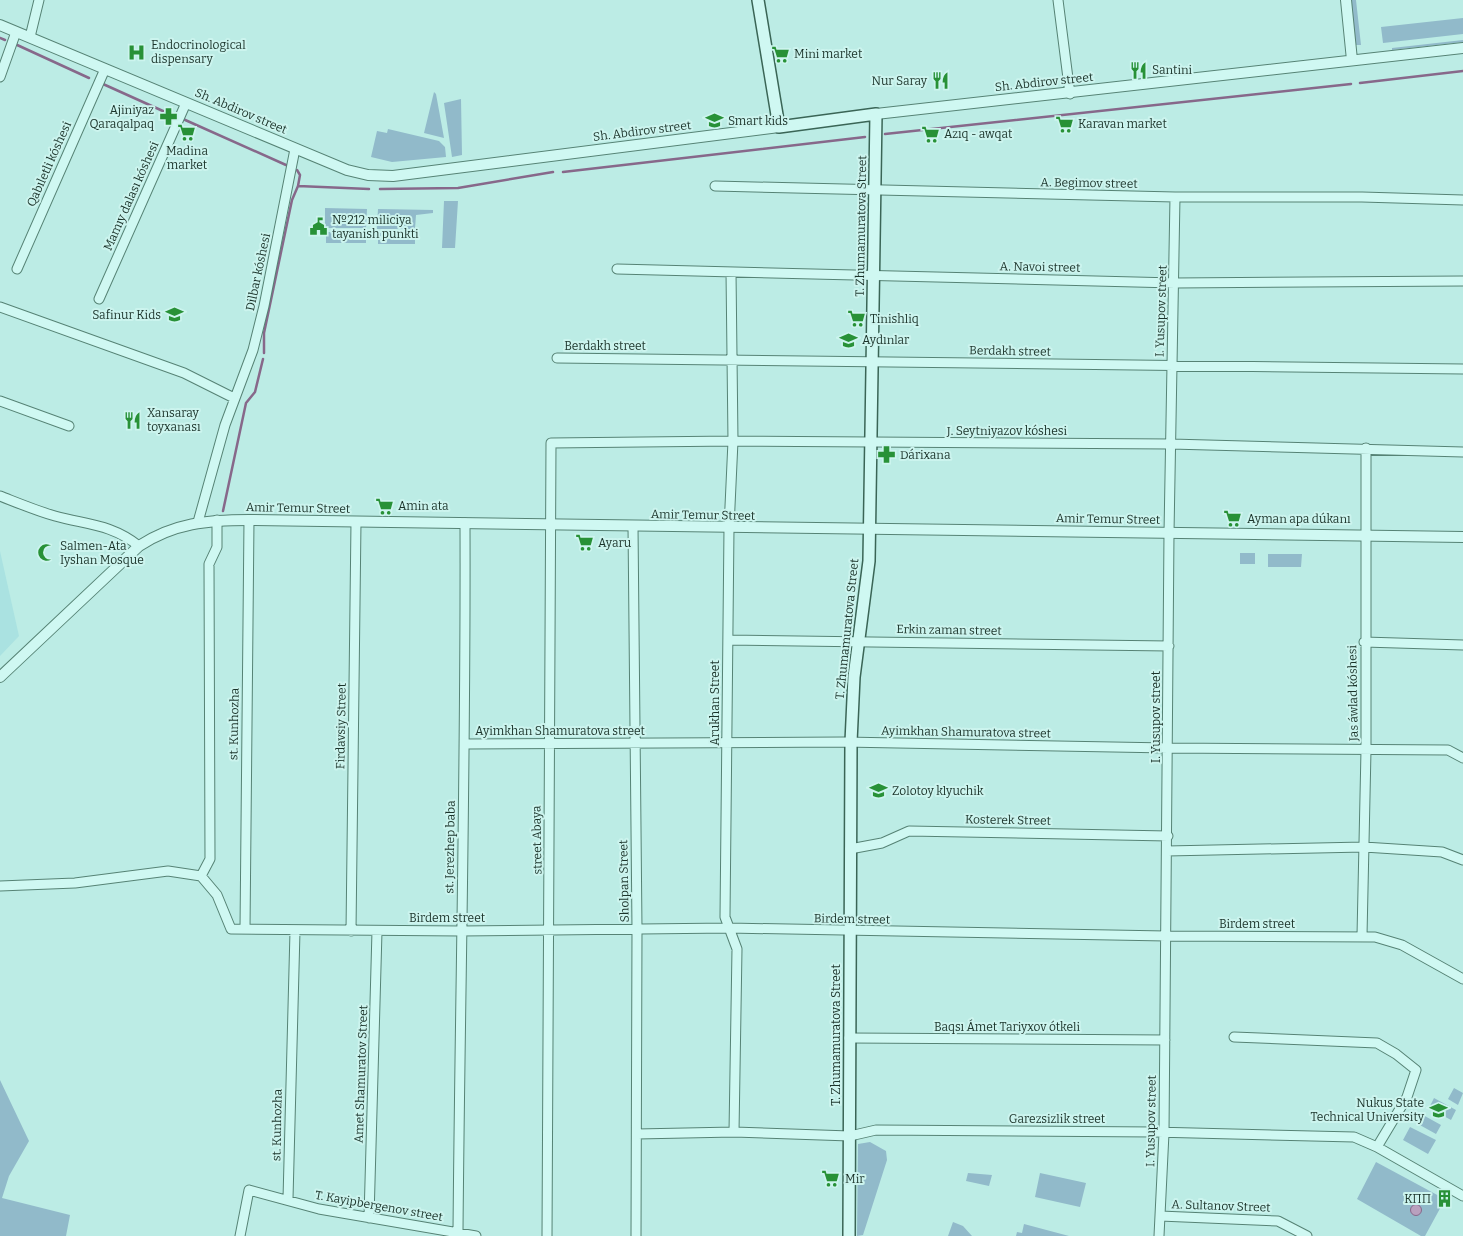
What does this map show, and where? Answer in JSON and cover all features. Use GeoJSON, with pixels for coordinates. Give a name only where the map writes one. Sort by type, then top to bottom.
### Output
{"type":"FeatureCollection","features":[{"type":"Feature","properties":{"kind":"main road"},"geometry":{"type":"LineString","coordinates":[[758,0],[779,127]]}},
{"type":"Feature","properties":{"kind":"main road","name":"Sh. Abdirov street"},"geometry":{"type":"LineString","coordinates":[[779,127],[876,114]]}},
{"type":"Feature","properties":{"kind":"main road","name":"T. Zhumamuratova Street"},"geometry":{"type":"LineString","coordinates":[[849,1236],[851,742],[854,677],[869,561],[876,114]]}},
{"type":"Feature","properties":{"kind":"street"},"geometry":{"type":"LineString","coordinates":[[30,38],[39,0]]}},
{"type":"Feature","properties":{"kind":"street"},"geometry":{"type":"LineString","coordinates":[[1058,0],[1070,94]]}},
{"type":"Feature","properties":{"kind":"street"},"geometry":{"type":"LineString","coordinates":[[1346,0],[1352,60]]}},
{"type":"Feature","properties":{"kind":"street","name":"Sh. Abdirov street"},"geometry":{"type":"LineString","coordinates":[[0,25],[295,149],[347,170],[368,175],[393,176],[779,127]]}},
{"type":"Feature","properties":{"kind":"street"},"geometry":{"type":"LineString","coordinates":[[0,77],[16,32]]}},
{"type":"Feature","properties":{"kind":"street","name":"Sh. Abdirov street"},"geometry":{"type":"LineString","coordinates":[[876,114],[1070,94],[1463,48]]}},
{"type":"Feature","properties":{"kind":"street","name":"Qabıletli kóshesi"},"geometry":{"type":"LineString","coordinates":[[16,269],[105,69]]}},
{"type":"Feature","properties":{"kind":"street","name":"Mamıy dalası kóshesi"},"geometry":{"type":"LineString","coordinates":[[99,299],[186,103]]}},
{"type":"Feature","properties":{"kind":"street","name":"Dilbar kóshesi"},"geometry":{"type":"LineString","coordinates":[[198,522],[234,398],[253,350],[264,306],[295,149]]}},
{"type":"Feature","properties":{"kind":"street","name":"A. Begimov street"},"geometry":{"type":"LineString","coordinates":[[715,186],[1175,197],[1362,197],[1463,200]]}},
{"type":"Feature","properties":{"kind":"street","name":"I. Yusupov street"},"geometry":{"type":"LineString","coordinates":[[1159,1236],[1164,1133],[1168,836],[1169,533],[1175,197]]}},
{"type":"Feature","properties":{"kind":"street","name":"A. Navoi street"},"geometry":{"type":"LineString","coordinates":[[617,269],[1174,283],[1463,281]]}},
{"type":"Feature","properties":{"kind":"street","name":"Arukhan Street"},"geometry":{"type":"LineString","coordinates":[[731,272],[733,441],[729,528],[725,917],[737,949],[734,1132]]}},
{"type":"Feature","properties":{"kind":"street"},"geometry":{"type":"LineString","coordinates":[[0,307],[184,373],[234,398]]}},
{"type":"Feature","properties":{"kind":"street","name":"Berdakh street"},"geometry":{"type":"LineString","coordinates":[[557,358],[1463,369]]}},
{"type":"Feature","properties":{"kind":"street"},"geometry":{"type":"LineString","coordinates":[[0,401],[69,426]]}},
{"type":"Feature","properties":{"kind":"street","name":"J. Seytniyazov kóshesi"},"geometry":{"type":"LineString","coordinates":[[552,443],[733,441],[1171,444],[1463,452]]}},
{"type":"Feature","properties":{"kind":"street","name":"street Abaya"},"geometry":{"type":"LineString","coordinates":[[547,1236],[550,930],[548,744],[552,443]]}},
{"type":"Feature","properties":{"kind":"street","name":"Jas áwlad kóshesi"},"geometry":{"type":"LineString","coordinates":[[1362,936],[1366,750],[1364,642],[1366,448]]}},
{"type":"Feature","properties":{"kind":"street"},"geometry":{"type":"LineString","coordinates":[[0,496],[54,516],[101,525],[120,533],[139,546]]}},
{"type":"Feature","properties":{"kind":"street"},"geometry":{"type":"LineString","coordinates":[[0,886],[84,882],[168,872],[200,876],[210,859],[209,564],[216,547],[217,520]]}},
{"type":"Feature","properties":{"kind":"street","name":"Amir Temur Street"},"geometry":{"type":"LineString","coordinates":[[0,677],[139,546],[152,537],[178,526],[217,520],[1463,537]]}},
{"type":"Feature","properties":{"kind":"street","name":"st. Kunhozha"},"geometry":{"type":"LineString","coordinates":[[245,929],[249,520]]}},
{"type":"Feature","properties":{"kind":"street","name":"Firdavsiy Street"},"geometry":{"type":"LineString","coordinates":[[351,931],[356,522]]}},
{"type":"Feature","properties":{"kind":"street","name":"st. Jerezhep baba"},"geometry":{"type":"LineString","coordinates":[[458,1232],[461,931],[466,744],[465,523]]}},
{"type":"Feature","properties":{"kind":"street","name":"Sholpan Street"},"geometry":{"type":"LineString","coordinates":[[633,526],[637,930],[636,1236]]}},
{"type":"Feature","properties":{"kind":"street","name":"Erkin zaman street"},"geometry":{"type":"LineString","coordinates":[[728,640],[859,640],[1169,646]]}},
{"type":"Feature","properties":{"kind":"street"},"geometry":{"type":"LineString","coordinates":[[1364,642],[1463,645]]}},
{"type":"Feature","properties":{"kind":"street","name":"Ayimkhan Shamuratova street"},"geometry":{"type":"LineString","coordinates":[[466,744],[851,742],[1168,748],[1448,750],[1463,758]]}},
{"type":"Feature","properties":{"kind":"street","name":"Kosterek Street"},"geometry":{"type":"LineString","coordinates":[[850,849],[882,843],[909,831],[1168,836]]}},
{"type":"Feature","properties":{"kind":"street"},"geometry":{"type":"LineString","coordinates":[[1167,851],[1364,847],[1442,852],[1463,860]]}},
{"type":"Feature","properties":{"kind":"street","name":"Birdem street"},"geometry":{"type":"LineString","coordinates":[[200,876],[217,895],[232,929],[461,931],[729,928],[1166,936],[1362,936],[1389,939],[1463,979]]}},
{"type":"Feature","properties":{"kind":"street","name":"st. Kunhozha"},"geometry":{"type":"LineString","coordinates":[[288,1199],[295,931]]}},
{"type":"Feature","properties":{"kind":"street","name":"Amet Shamuratov Street"},"geometry":{"type":"LineString","coordinates":[[369,1218],[377,931]]}},
{"type":"Feature","properties":{"kind":"street"},"geometry":{"type":"LineString","coordinates":[[1234,1037],[1377,1043],[1396,1054],[1416,1070],[1407,1098],[1377,1148]]}},
{"type":"Feature","properties":{"kind":"street","name":"Baqsı Ámet Tariyxov ótkeli"},"geometry":{"type":"LineString","coordinates":[[849,1038],[1165,1040]]}},
{"type":"Feature","properties":{"kind":"street","name":"Garezsizlik street"},"geometry":{"type":"LineString","coordinates":[[637,1134],[734,1132],[850,1136],[876,1130],[1354,1137],[1463,1196]]}},
{"type":"Feature","properties":{"kind":"street","name":"T. Kayipbergenov street"},"geometry":{"type":"LineString","coordinates":[[240,1236],[249,1190],[288,1199],[319,1209],[476,1236]]}},
{"type":"Feature","properties":{"kind":"street","name":"A. Sultanov Street"},"geometry":{"type":"LineString","coordinates":[[1160,1216],[1278,1221],[1307,1236]]}},
{"type":"Feature","properties":{"kind":"shaded area"},"geometry":{"type":"Polygon","coordinates":[[[1350,0],[1356,0],[1361,45],[1355,45],[1350,0]]]}},
{"type":"Feature","properties":{"kind":"shaded area"},"geometry":{"type":"Polygon","coordinates":[[[1463,18],[1463,34],[1383,43],[1381,27],[1463,18]]]}},
{"type":"Feature","properties":{"kind":"shaded area"},"geometry":{"type":"Polygon","coordinates":[[[1463,40],[1463,42],[1392,50],[1392,48],[1463,40]]]}},
{"type":"Feature","properties":{"kind":"shaded area"},"geometry":{"type":"Polygon","coordinates":[[[434,92],[436,94],[444,138],[424,133],[434,92]]]}},
{"type":"Feature","properties":{"kind":"shaded area"},"geometry":{"type":"Polygon","coordinates":[[[461,99],[462,155],[452,157],[444,103],[461,99]]]}},
{"type":"Feature","properties":{"kind":"shaded area"},"geometry":{"type":"Polygon","coordinates":[[[388,129],[439,141],[445,147],[446,157],[392,162],[371,157],[377,131],[387,133],[388,129]]]}},
{"type":"Feature","properties":{"kind":"shaded area"},"geometry":{"type":"Polygon","coordinates":[[[444,201],[458,201],[455,248],[442,248],[444,201]]]}},
{"type":"Feature","properties":{"kind":"shaded area"},"geometry":{"type":"Polygon","coordinates":[[[325,208],[367,209],[366,228],[325,228],[325,208]]]}},
{"type":"Feature","properties":{"kind":"shaded area"},"geometry":{"type":"Polygon","coordinates":[[[378,209],[433,210],[433,213],[416,215],[415,229],[377,229],[378,209]]]}},
{"type":"Feature","properties":{"kind":"shaded area"},"geometry":{"type":"Polygon","coordinates":[[[326,232],[366,232],[366,243],[326,243],[326,232]]]}},
{"type":"Feature","properties":{"kind":"shaded area"},"geometry":{"type":"Polygon","coordinates":[[[378,233],[415,233],[415,244],[378,244],[378,233]]]}},
{"type":"Feature","properties":{"kind":"shaded area"},"geometry":{"type":"Polygon","coordinates":[[[0,551],[19,636],[0,656],[0,551]]]}},
{"type":"Feature","properties":{"kind":"shaded area"},"geometry":{"type":"Polygon","coordinates":[[[1240,553],[1255,553],[1255,564],[1240,564],[1240,553]]]}},
{"type":"Feature","properties":{"kind":"shaded area"},"geometry":{"type":"Polygon","coordinates":[[[1268,554],[1302,554],[1301,567],[1268,567],[1268,554]]]}},
{"type":"Feature","properties":{"kind":"shaded area"},"geometry":{"type":"Polygon","coordinates":[[[0,1080],[29,1141],[9,1176],[2,1198],[70,1215],[66,1236],[0,1236],[0,1080]]]}},
{"type":"Feature","properties":{"kind":"shaded area"},"geometry":{"type":"Polygon","coordinates":[[[1454,1088],[1463,1093],[1458,1105],[1448,1099],[1454,1088]]]}},
{"type":"Feature","properties":{"kind":"shaded area"},"geometry":{"type":"Polygon","coordinates":[[[1434,1098],[1456,1110],[1451,1120],[1429,1108],[1434,1098]]]}},
{"type":"Feature","properties":{"kind":"shaded area"},"geometry":{"type":"Polygon","coordinates":[[[1423,1115],[1441,1125],[1436,1134],[1418,1124],[1423,1115]]]}},
{"type":"Feature","properties":{"kind":"shaded area"},"geometry":{"type":"Polygon","coordinates":[[[1410,1127],[1436,1140],[1428,1154],[1403,1140],[1410,1127]]]}},
{"type":"Feature","properties":{"kind":"shaded area"},"geometry":{"type":"Polygon","coordinates":[[[870,1142],[886,1151],[887,1160],[863,1235],[857,1236],[858,1144],[870,1142]]]}},
{"type":"Feature","properties":{"kind":"shaded area"},"geometry":{"type":"Polygon","coordinates":[[[1376,1162],[1441,1197],[1440,1201],[1443,1203],[1425,1236],[1421,1236],[1357,1199],[1376,1162]]]}},
{"type":"Feature","properties":{"kind":"shaded area"},"geometry":{"type":"Polygon","coordinates":[[[968,1173],[992,1175],[989,1186],[966,1181],[968,1173]]]}},
{"type":"Feature","properties":{"kind":"shaded area"},"geometry":{"type":"Polygon","coordinates":[[[1040,1173],[1086,1183],[1080,1207],[1035,1197],[1040,1173]]]}},
{"type":"Feature","properties":{"kind":"shaded area"},"geometry":{"type":"Polygon","coordinates":[[[1416,1204],[1422,1210],[1416,1216],[1410,1210],[1416,1204]]]}},
{"type":"Feature","properties":{"kind":"shaded area"},"geometry":{"type":"Polygon","coordinates":[[[953,1222],[963,1226],[972,1236],[948,1236],[953,1222]]]}},
{"type":"Feature","properties":{"kind":"shaded area"},"geometry":{"type":"Polygon","coordinates":[[[1024,1224],[1069,1236],[1016,1236],[1017,1232],[1022,1233],[1024,1224]]]}},
{"type":"Feature","properties":{"kind":"waterway"},"geometry":{"type":"LineString","coordinates":[[0,38],[5,40]]}},
{"type":"Feature","properties":{"kind":"waterway"},"geometry":{"type":"LineString","coordinates":[[15,44],[89,78]]}},
{"type":"Feature","properties":{"kind":"waterway"},"geometry":{"type":"LineString","coordinates":[[1360,83],[1463,71]]}},
{"type":"Feature","properties":{"kind":"waterway"},"geometry":{"type":"LineString","coordinates":[[103,84],[174,116]]}},
{"type":"Feature","properties":{"kind":"waterway"},"geometry":{"type":"LineString","coordinates":[[885,134],[1351,84]]}},
{"type":"Feature","properties":{"kind":"waterway"},"geometry":{"type":"LineString","coordinates":[[183,119],[286,165]]}},
{"type":"Feature","properties":{"kind":"waterway"},"geometry":{"type":"LineString","coordinates":[[563,172],[865,137]]}},
{"type":"Feature","properties":{"kind":"waterway"},"geometry":{"type":"LineString","coordinates":[[297,170],[300,175],[298,186],[369,189]]}},
{"type":"Feature","properties":{"kind":"waterway"},"geometry":{"type":"LineString","coordinates":[[380,189],[458,188],[553,172]]}},
{"type":"Feature","properties":{"kind":"waterway"},"geometry":{"type":"LineString","coordinates":[[264,353],[264,333],[292,200],[298,186]]}},
{"type":"Feature","properties":{"kind":"waterway"},"geometry":{"type":"LineString","coordinates":[[223,511],[246,403],[255,392],[263,359]]}},
{"type":"Feature","properties":{"kind":"place","name":"Endocrinological dispensary"},"geometry":{"type":"Point","coordinates":[137,52]}},
{"type":"Feature","properties":{"kind":"place","name":"Mini market"},"geometry":{"type":"Point","coordinates":[780,54]}},
{"type":"Feature","properties":{"kind":"place","name":"Santini"},"geometry":{"type":"Point","coordinates":[1138,70]}},
{"type":"Feature","properties":{"kind":"place","name":"Nur Saray"},"geometry":{"type":"Point","coordinates":[941,81]}},
{"type":"Feature","properties":{"kind":"place","name":"Ajiniyaz Qaraqalpaq"},"geometry":{"type":"Point","coordinates":[168,117]}},
{"type":"Feature","properties":{"kind":"place","name":"Smart kids"},"geometry":{"type":"Point","coordinates":[714,121]}},
{"type":"Feature","properties":{"kind":"place","name":"Karavan market"},"geometry":{"type":"Point","coordinates":[1064,124]}},
{"type":"Feature","properties":{"kind":"place","name":"Madina market"},"geometry":{"type":"Point","coordinates":[187,132]}},
{"type":"Feature","properties":{"kind":"place","name":"Azıq - awqat"},"geometry":{"type":"Point","coordinates":[930,134]}},
{"type":"Feature","properties":{"kind":"place","name":"№212 miliciya tayanish punkti"},"geometry":{"type":"Point","coordinates":[318,227]}},
{"type":"Feature","properties":{"kind":"place","name":"Safinur Kids"},"geometry":{"type":"Point","coordinates":[175,315]}},
{"type":"Feature","properties":{"kind":"place","name":"Tinishliq"},"geometry":{"type":"Point","coordinates":[856,319]}},
{"type":"Feature","properties":{"kind":"place","name":"Aydınlar"},"geometry":{"type":"Point","coordinates":[848,340]}},
{"type":"Feature","properties":{"kind":"place","name":"Xansaray toyxanası"},"geometry":{"type":"Point","coordinates":[133,420]}},
{"type":"Feature","properties":{"kind":"place","name":"Dárixana"},"geometry":{"type":"Point","coordinates":[886,455]}},
{"type":"Feature","properties":{"kind":"place","name":"Amin ata"},"geometry":{"type":"Point","coordinates":[384,506]}},
{"type":"Feature","properties":{"kind":"place","name":"Ayman apa dúkanı"},"geometry":{"type":"Point","coordinates":[1233,519]}},
{"type":"Feature","properties":{"kind":"place","name":"Ayaru"},"geometry":{"type":"Point","coordinates":[584,543]}},
{"type":"Feature","properties":{"kind":"place","name":"Salmen-Ata Iyshan Mosque"},"geometry":{"type":"Point","coordinates":[46,553]}},
{"type":"Feature","properties":{"kind":"place","name":"Zolotoy klyuchik"},"geometry":{"type":"Point","coordinates":[878,791]}},
{"type":"Feature","properties":{"kind":"place","name":"Nukus State Technical University"},"geometry":{"type":"Point","coordinates":[1438,1110]}},
{"type":"Feature","properties":{"kind":"place","name":"Mir"},"geometry":{"type":"Point","coordinates":[831,1179]}},
{"type":"Feature","properties":{"kind":"place","name":"КПП"},"geometry":{"type":"Point","coordinates":[1445,1199]}}]}
